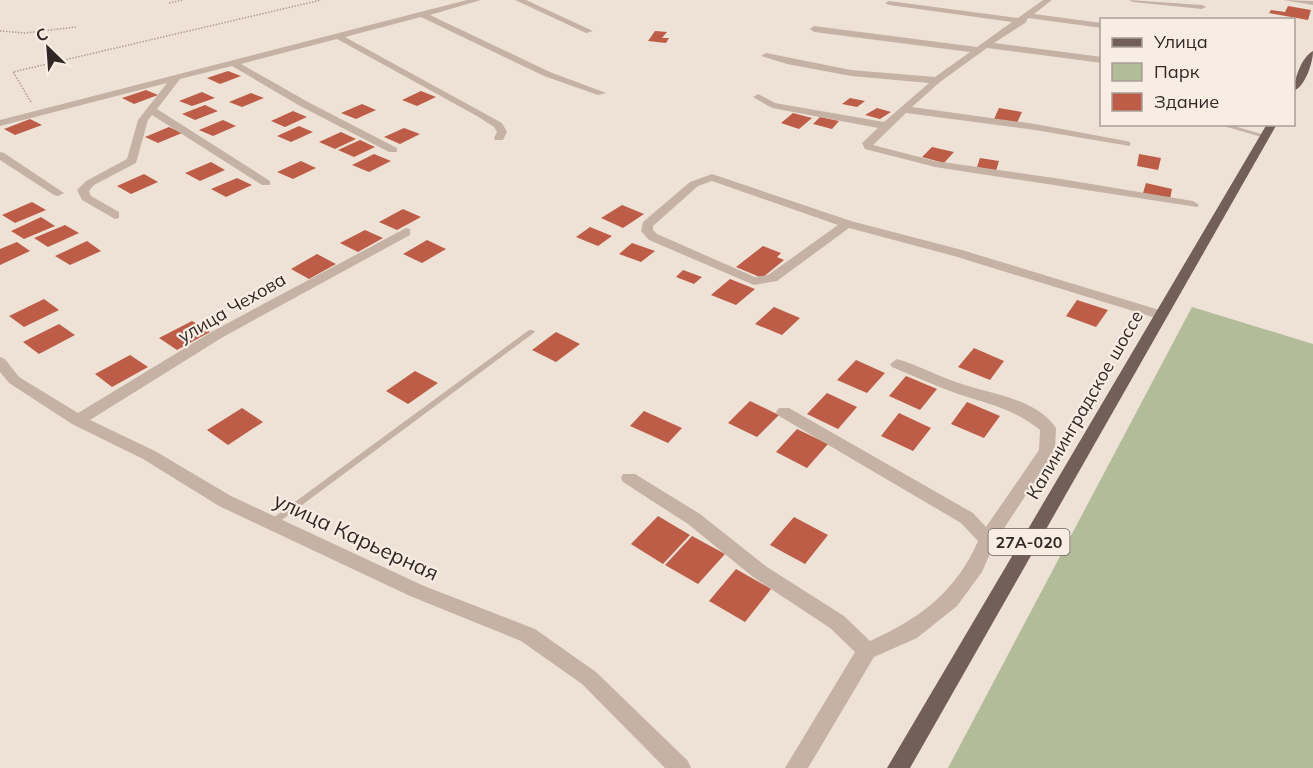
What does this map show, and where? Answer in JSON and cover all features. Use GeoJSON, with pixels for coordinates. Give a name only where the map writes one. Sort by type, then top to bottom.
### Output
{"type":"FeatureCollection","features":[{"type":"Feature","properties":{"kind":"main road"},"geometry":{"type":"LineString","coordinates":[[1295,85],[1313,54]]}},
{"type":"Feature","properties":{"kind":"main road","name":"Калининградское шоссе"},"geometry":{"type":"LineString","coordinates":[[898,768],[1271,126]]}},
{"type":"Feature","properties":{"kind":"street"},"geometry":{"type":"LineString","coordinates":[[0,123],[477,0]]}},
{"type":"Feature","properties":{"kind":"street"},"geometry":{"type":"LineString","coordinates":[[519,0],[589,31]]}},
{"type":"Feature","properties":{"kind":"street"},"geometry":{"type":"LineString","coordinates":[[1048,0],[1025,19],[937,80],[867,143],[869,147],[935,164],[1061,182],[1193,205]]}},
{"type":"Feature","properties":{"kind":"street"},"geometry":{"type":"LineString","coordinates":[[1134,0],[1202,7]]}},
{"type":"Feature","properties":{"kind":"street"},"geometry":{"type":"LineString","coordinates":[[1287,0],[1313,3]]}},
{"type":"Feature","properties":{"kind":"street"},"geometry":{"type":"LineString","coordinates":[[889,3],[1100,26]]}},
{"type":"Feature","properties":{"kind":"street"},"geometry":{"type":"LineString","coordinates":[[420,14],[547,74],[601,93]]}},
{"type":"Feature","properties":{"kind":"street"},"geometry":{"type":"LineString","coordinates":[[814,28],[1100,60]]}},
{"type":"Feature","properties":{"kind":"street"},"geometry":{"type":"LineString","coordinates":[[336,35],[489,119],[498,125],[502,132],[499,138]]}},
{"type":"Feature","properties":{"kind":"street"},"geometry":{"type":"LineString","coordinates":[[766,56],[826,70],[897,79],[937,80]]}},
{"type":"Feature","properties":{"kind":"street"},"geometry":{"type":"LineString","coordinates":[[232,62],[304,104],[393,150]]}},
{"type":"Feature","properties":{"kind":"street"},"geometry":{"type":"LineString","coordinates":[[116,215],[86,198],[83,190],[90,183],[118,171],[132,161],[144,120],[177,77]]}},
{"type":"Feature","properties":{"kind":"street"},"geometry":{"type":"LineString","coordinates":[[758,97],[772,105],[885,126]]}},
{"type":"Feature","properties":{"kind":"street"},"geometry":{"type":"LineString","coordinates":[[151,110],[266,183]]}},
{"type":"Feature","properties":{"kind":"street"},"geometry":{"type":"LineString","coordinates":[[902,110],[1035,127],[1126,144]]}},
{"type":"Feature","properties":{"kind":"street"},"geometry":{"type":"LineString","coordinates":[[0,155],[58,193]]}},
{"type":"Feature","properties":{"kind":"street"},"geometry":{"type":"LineString","coordinates":[[846,224],[772,278],[764,281],[754,280],[653,237],[647,231],[647,225],[694,183],[712,177],[846,224],[958,253],[1161,315]]}},
{"type":"Feature","properties":{"kind":"street","name":"улица Чехова"},"geometry":{"type":"LineString","coordinates":[[78,420],[218,334],[406,232]]}},
{"type":"Feature","properties":{"kind":"street","name":"улица Карьерная"},"geometry":{"type":"LineString","coordinates":[[0,362],[14,380],[78,420],[149,454],[225,501],[417,591],[528,636],[589,678],[680,768]]}},
{"type":"Feature","properties":{"kind":"street"},"geometry":{"type":"LineString","coordinates":[[796,768],[867,651],[910,632],[950,600],[976,567],[987,540],[1047,451],[1048,428],[1029,411],[1004,401],[973,393],[897,364]]}},
{"type":"Feature","properties":{"kind":"street"},"geometry":{"type":"LineString","coordinates":[[784,412],[967,518],[987,540]]}},
{"type":"Feature","properties":{"kind":"street"},"geometry":{"type":"LineString","coordinates":[[629,478],[694,519],[760,572],[837,622],[867,651]]}},
{"type":"Feature","properties":{"kind":"lane"},"geometry":{"type":"LineString","coordinates":[[1227,126],[1265,136]]}},
{"type":"Feature","properties":{"kind":"lane"},"geometry":{"type":"LineString","coordinates":[[272,523],[531,332]]}},
{"type":"Feature","properties":{"kind":"path"},"geometry":{"type":"LineString","coordinates":[[169,3],[183,0]]}},
{"type":"Feature","properties":{"kind":"path"},"geometry":{"type":"LineString","coordinates":[[31,103],[13,72],[321,0]]}},
{"type":"Feature","properties":{"kind":"path"},"geometry":{"type":"LineString","coordinates":[[0,31],[25,33],[76,27]]}},
{"type":"Feature","properties":{"kind":"green space"},"geometry":{"type":"Polygon","coordinates":[[[1192,307],[1313,344],[1313,768],[948,768],[1192,307]]]}},
{"type":"Feature","properties":{"kind":"building"},"geometry":{"type":"Polygon","coordinates":[[[1288,6],[1311,10],[1308,20],[1269,13],[1271,10],[1285,12],[1288,6]]]}},
{"type":"Feature","properties":{"kind":"building"},"geometry":{"type":"Polygon","coordinates":[[[655,31],[667,32],[662,38],[669,38],[666,43],[648,41],[655,31]]]}},
{"type":"Feature","properties":{"kind":"building"},"geometry":{"type":"Polygon","coordinates":[[[228,71],[241,76],[220,84],[207,78],[228,71]]]}},
{"type":"Feature","properties":{"kind":"building"},"geometry":{"type":"Polygon","coordinates":[[[146,90],[158,95],[134,104],[122,98],[146,90]]]}},
{"type":"Feature","properties":{"kind":"building"},"geometry":{"type":"Polygon","coordinates":[[[421,91],[436,97],[417,106],[402,100],[421,91]]]}},
{"type":"Feature","properties":{"kind":"building"},"geometry":{"type":"Polygon","coordinates":[[[202,92],[215,98],[192,106],[179,101],[202,92]]]}},
{"type":"Feature","properties":{"kind":"building"},"geometry":{"type":"Polygon","coordinates":[[[251,93],[264,98],[242,107],[229,102],[251,93]]]}},
{"type":"Feature","properties":{"kind":"building"},"geometry":{"type":"Polygon","coordinates":[[[850,98],[865,101],[857,107],[842,104],[850,98]]]}},
{"type":"Feature","properties":{"kind":"building"},"geometry":{"type":"Polygon","coordinates":[[[362,104],[376,110],[356,119],[341,113],[362,104]]]}},
{"type":"Feature","properties":{"kind":"building"},"geometry":{"type":"Polygon","coordinates":[[[205,105],[218,111],[195,120],[182,114],[205,105]]]}},
{"type":"Feature","properties":{"kind":"building"},"geometry":{"type":"Polygon","coordinates":[[[877,108],[891,112],[880,119],[865,115],[877,108]]]}},
{"type":"Feature","properties":{"kind":"building"},"geometry":{"type":"Polygon","coordinates":[[[999,108],[1022,112],[1017,123],[994,119],[999,108]]]}},
{"type":"Feature","properties":{"kind":"building"},"geometry":{"type":"Polygon","coordinates":[[[293,111],[307,117],[285,127],[271,121],[293,111]]]}},
{"type":"Feature","properties":{"kind":"building"},"geometry":{"type":"Polygon","coordinates":[[[793,113],[812,118],[799,129],[781,123],[793,113]]]}},
{"type":"Feature","properties":{"kind":"building"},"geometry":{"type":"Polygon","coordinates":[[[820,117],[839,121],[832,129],[813,124],[820,117]]]}},
{"type":"Feature","properties":{"kind":"building"},"geometry":{"type":"Polygon","coordinates":[[[30,119],[42,125],[15,135],[4,129],[30,119]]]}},
{"type":"Feature","properties":{"kind":"building"},"geometry":{"type":"Polygon","coordinates":[[[223,120],[236,126],[213,136],[199,130],[223,120]]]}},
{"type":"Feature","properties":{"kind":"building"},"geometry":{"type":"Polygon","coordinates":[[[299,126],[313,132],[291,142],[277,136],[299,126]]]}},
{"type":"Feature","properties":{"kind":"building"},"geometry":{"type":"Polygon","coordinates":[[[169,127],[182,133],[158,143],[145,137],[169,127]]]}},
{"type":"Feature","properties":{"kind":"building"},"geometry":{"type":"Polygon","coordinates":[[[404,128],[420,134],[400,144],[384,137],[404,128]]]}},
{"type":"Feature","properties":{"kind":"building"},"geometry":{"type":"Polygon","coordinates":[[[341,132],[356,139],[335,149],[319,142],[341,132]]]}},
{"type":"Feature","properties":{"kind":"building"},"geometry":{"type":"Polygon","coordinates":[[[360,140],[375,147],[354,157],[338,150],[360,140]]]}},
{"type":"Feature","properties":{"kind":"building"},"geometry":{"type":"Polygon","coordinates":[[[932,147],[954,152],[944,163],[922,157],[932,147]]]}},
{"type":"Feature","properties":{"kind":"building"},"geometry":{"type":"Polygon","coordinates":[[[374,154],[391,161],[369,172],[352,165],[374,154]]]}},
{"type":"Feature","properties":{"kind":"building"},"geometry":{"type":"Polygon","coordinates":[[[1139,154],[1161,158],[1158,170],[1137,166],[1139,154]]]}},
{"type":"Feature","properties":{"kind":"building"},"geometry":{"type":"Polygon","coordinates":[[[980,158],[999,161],[996,171],[977,167],[980,158]]]}},
{"type":"Feature","properties":{"kind":"building"},"geometry":{"type":"Polygon","coordinates":[[[301,161],[316,168],[293,179],[277,172],[301,161]]]}},
{"type":"Feature","properties":{"kind":"building"},"geometry":{"type":"Polygon","coordinates":[[[211,162],[225,170],[200,181],[185,173],[211,162]]]}},
{"type":"Feature","properties":{"kind":"building"},"geometry":{"type":"Polygon","coordinates":[[[144,174],[158,182],[131,194],[117,186],[144,174]]]}},
{"type":"Feature","properties":{"kind":"building"},"geometry":{"type":"Polygon","coordinates":[[[237,178],[252,185],[226,197],[211,189],[237,178]]]}},
{"type":"Feature","properties":{"kind":"building"},"geometry":{"type":"Polygon","coordinates":[[[1146,183],[1172,189],[1170,199],[1143,193],[1146,183]]]}},
{"type":"Feature","properties":{"kind":"building"},"geometry":{"type":"Polygon","coordinates":[[[32,202],[46,210],[15,223],[2,215],[32,202]]]}},
{"type":"Feature","properties":{"kind":"building"},"geometry":{"type":"Polygon","coordinates":[[[622,205],[644,214],[623,228],[601,218],[622,205]]]}},
{"type":"Feature","properties":{"kind":"building"},"geometry":{"type":"Polygon","coordinates":[[[403,209],[421,217],[397,230],[379,222],[403,209]]]}},
{"type":"Feature","properties":{"kind":"building"},"geometry":{"type":"Polygon","coordinates":[[[41,217],[55,226],[24,239],[11,231],[41,217]]]}},
{"type":"Feature","properties":{"kind":"building"},"geometry":{"type":"Polygon","coordinates":[[[65,225],[79,233],[48,247],[34,238],[65,225]]]}},
{"type":"Feature","properties":{"kind":"building"},"geometry":{"type":"Polygon","coordinates":[[[590,227],[612,236],[598,246],[576,237],[590,227]]]}},
{"type":"Feature","properties":{"kind":"building"},"geometry":{"type":"Polygon","coordinates":[[[365,230],[383,238],[358,252],[340,243],[365,230]]]}},
{"type":"Feature","properties":{"kind":"building"},"geometry":{"type":"Polygon","coordinates":[[[427,240],[446,249],[422,263],[403,254],[427,240]]]}},
{"type":"Feature","properties":{"kind":"building"},"geometry":{"type":"Polygon","coordinates":[[[87,241],[101,251],[70,265],[55,256],[87,241]]]}},
{"type":"Feature","properties":{"kind":"building"},"geometry":{"type":"Polygon","coordinates":[[[17,242],[30,251],[0,265],[0,249],[17,242]]]}},
{"type":"Feature","properties":{"kind":"building"},"geometry":{"type":"Polygon","coordinates":[[[632,243],[655,251],[641,262],[619,254],[632,243]]]}},
{"type":"Feature","properties":{"kind":"building"},"geometry":{"type":"Polygon","coordinates":[[[763,246],[781,253],[777,257],[784,260],[762,278],[736,267],[763,246]]]}},
{"type":"Feature","properties":{"kind":"building"},"geometry":{"type":"Polygon","coordinates":[[[317,254],[336,264],[309,279],[291,269],[317,254]]]}},
{"type":"Feature","properties":{"kind":"building"},"geometry":{"type":"Polygon","coordinates":[[[683,270],[702,277],[694,284],[676,277],[683,270]]]}},
{"type":"Feature","properties":{"kind":"building"},"geometry":{"type":"Polygon","coordinates":[[[730,279],[755,289],[736,305],[711,295],[730,279]]]}},
{"type":"Feature","properties":{"kind":"building"},"geometry":{"type":"Polygon","coordinates":[[[44,299],[59,310],[24,327],[9,316],[44,299]]]}},
{"type":"Feature","properties":{"kind":"building"},"geometry":{"type":"Polygon","coordinates":[[[1077,300],[1108,310],[1096,327],[1066,316],[1077,300]]]}},
{"type":"Feature","properties":{"kind":"building"},"geometry":{"type":"Polygon","coordinates":[[[774,307],[800,318],[782,335],[755,324],[774,307]]]}},
{"type":"Feature","properties":{"kind":"building"},"geometry":{"type":"Polygon","coordinates":[[[192,321],[210,332],[177,350],[159,338],[192,321]]]}},
{"type":"Feature","properties":{"kind":"building"},"geometry":{"type":"Polygon","coordinates":[[[59,324],[75,335],[39,354],[23,342],[59,324]]]}},
{"type":"Feature","properties":{"kind":"building"},"geometry":{"type":"Polygon","coordinates":[[[556,332],[580,344],[556,362],[532,350],[556,332]]]}},
{"type":"Feature","properties":{"kind":"building"},"geometry":{"type":"Polygon","coordinates":[[[974,348],[1004,361],[990,380],[958,367],[974,348]]]}},
{"type":"Feature","properties":{"kind":"building"},"geometry":{"type":"Polygon","coordinates":[[[130,355],[148,367],[112,387],[95,374],[130,355]]]}},
{"type":"Feature","properties":{"kind":"building"},"geometry":{"type":"Polygon","coordinates":[[[856,360],[885,373],[867,393],[837,380],[856,360]]]}},
{"type":"Feature","properties":{"kind":"building"},"geometry":{"type":"Polygon","coordinates":[[[415,371],[438,383],[408,404],[386,391],[415,371]]]}},
{"type":"Feature","properties":{"kind":"building"},"geometry":{"type":"Polygon","coordinates":[[[906,376],[937,389],[920,410],[889,396],[906,376]]]}},
{"type":"Feature","properties":{"kind":"building"},"geometry":{"type":"Polygon","coordinates":[[[827,393],[857,407],[838,429],[807,414],[827,393]]]}},
{"type":"Feature","properties":{"kind":"building"},"geometry":{"type":"Polygon","coordinates":[[[750,401],[779,415],[757,437],[728,423],[750,401]]]}},
{"type":"Feature","properties":{"kind":"building"},"geometry":{"type":"Polygon","coordinates":[[[967,402],[1000,416],[984,438],[951,424],[967,402]]]}},
{"type":"Feature","properties":{"kind":"building"},"geometry":{"type":"Polygon","coordinates":[[[242,408],[263,422],[228,445],[207,430],[242,408]]]}},
{"type":"Feature","properties":{"kind":"building"},"geometry":{"type":"Polygon","coordinates":[[[644,411],[682,428],[668,443],[630,426],[644,411]]]}},
{"type":"Feature","properties":{"kind":"building"},"geometry":{"type":"Polygon","coordinates":[[[899,413],[931,428],[913,451],[881,436],[899,413]]]}},
{"type":"Feature","properties":{"kind":"building"},"geometry":{"type":"Polygon","coordinates":[[[797,429],[828,444],[807,468],[776,452],[797,429]]]}},
{"type":"Feature","properties":{"kind":"building"},"geometry":{"type":"Polygon","coordinates":[[[658,516],[690,535],[663,564],[631,544],[658,516]]]}},
{"type":"Feature","properties":{"kind":"building"},"geometry":{"type":"Polygon","coordinates":[[[794,517],[828,535],[805,564],[770,545],[794,517]]]}},
{"type":"Feature","properties":{"kind":"building"},"geometry":{"type":"Polygon","coordinates":[[[692,536],[725,554],[698,584],[665,565],[692,536]]]}},
{"type":"Feature","properties":{"kind":"building"},"geometry":{"type":"Polygon","coordinates":[[[736,569],[771,589],[745,622],[709,601],[736,569]]]}}]}
